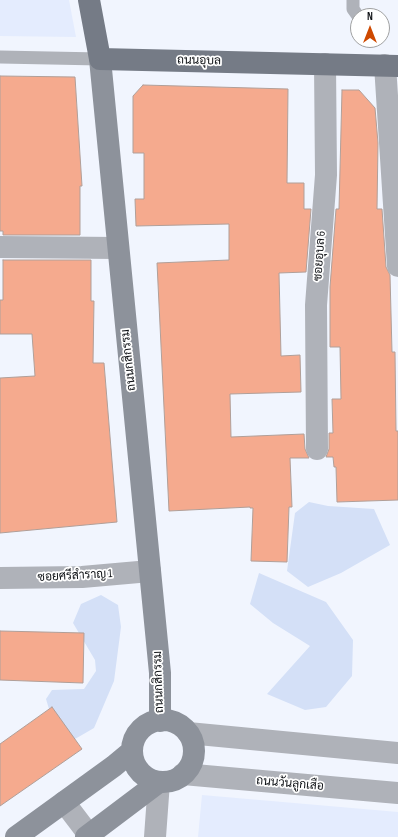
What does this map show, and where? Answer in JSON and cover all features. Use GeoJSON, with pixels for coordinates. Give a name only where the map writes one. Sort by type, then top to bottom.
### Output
{"type":"FeatureCollection","features":[{"type":"Feature","properties":{"kind":"main road","name":"ถนนกสิกรรม"},"geometry":{"type":"LineString","coordinates":[[89,0],[100,58],[160,673],[160,721]]}},
{"type":"Feature","properties":{"kind":"main road","name":"ถนนอุบล"},"geometry":{"type":"LineString","coordinates":[[100,58],[392,65]]}},
{"type":"Feature","properties":{"kind":"main road"},"geometry":{"type":"LineString","coordinates":[[160,721],[176,723],[188,733],[192,741],[193,759],[189,768],[183,774],[168,782],[159,782],[143,775],[137,768],[132,751],[133,744],[140,730],[153,722],[160,721]]}},
{"type":"Feature","properties":{"kind":"main road"},"geometry":{"type":"LineString","coordinates":[[16,837],[132,751]]}},
{"type":"Feature","properties":{"kind":"main road"},"geometry":{"type":"LineString","coordinates":[[88,836],[159,782]]}},
{"type":"Feature","properties":{"kind":"street","name":"ซอยอุบล 6"},"geometry":{"type":"LineString","coordinates":[[317,449],[316,306],[326,175],[325,64]]}},
{"type":"Feature","properties":{"kind":"street"},"geometry":{"type":"LineString","coordinates":[[392,65],[398,266]]}},
{"type":"Feature","properties":{"kind":"street"},"geometry":{"type":"LineString","coordinates":[[0,247],[118,248]]}},
{"type":"Feature","properties":{"kind":"street","name":"ซอยศรีสำราญ 1"},"geometry":{"type":"LineString","coordinates":[[0,578],[82,577],[150,571]]}},
{"type":"Feature","properties":{"kind":"street"},"geometry":{"type":"LineString","coordinates":[[188,733],[398,753]]}},
{"type":"Feature","properties":{"kind":"street","name":"ถนนวันลูกเสือ"},"geometry":{"type":"LineString","coordinates":[[183,774],[398,793]]}},
{"type":"Feature","properties":{"kind":"street"},"geometry":{"type":"LineString","coordinates":[[155,837],[159,782]]}},
{"type":"Feature","properties":{"kind":"street"},"geometry":{"type":"LineString","coordinates":[[64,802],[88,836]]}},
{"type":"Feature","properties":{"kind":"lane","name":"ถนนอุบล"},"geometry":{"type":"LineString","coordinates":[[0,57],[100,58]]}},
{"type":"Feature","properties":{"kind":"shaded area"},"geometry":{"type":"Polygon","coordinates":[[[0,0],[69,0],[76,37],[0,36],[0,0]]]}},
{"type":"Feature","properties":{"kind":"shaded area"},"geometry":{"type":"Polygon","coordinates":[[[309,502],[328,506],[374,509],[390,545],[341,573],[308,587],[287,571],[295,513],[309,502]]]}},
{"type":"Feature","properties":{"kind":"shaded area"},"geometry":{"type":"Polygon","coordinates":[[[259,573],[326,602],[353,640],[352,676],[326,707],[305,710],[267,694],[310,646],[273,623],[250,604],[259,573]]]}},
{"type":"Feature","properties":{"kind":"shaded area"},"geometry":{"type":"Polygon","coordinates":[[[101,595],[118,605],[121,627],[114,681],[94,728],[75,739],[55,729],[46,699],[52,690],[84,689],[96,671],[95,660],[73,623],[81,604],[101,595]]]}},
{"type":"Feature","properties":{"kind":"shaded area"},"geometry":{"type":"Polygon","coordinates":[[[202,795],[398,812],[398,837],[198,837],[202,795]]]}},
{"type":"Feature","properties":{"kind":"building"},"geometry":{"type":"Polygon","coordinates":[[[0,76],[75,77],[82,186],[80,186],[80,235],[3,235],[3,231],[0,231],[0,76]]]}},
{"type":"Feature","properties":{"kind":"building"},"geometry":{"type":"Polygon","coordinates":[[[143,85],[288,89],[287,183],[304,183],[304,209],[311,209],[306,272],[279,273],[281,356],[300,355],[301,392],[230,394],[231,437],[304,434],[305,449],[309,458],[290,458],[292,507],[289,507],[287,562],[251,561],[253,508],[169,511],[157,263],[229,260],[229,224],[136,226],[135,199],[144,199],[144,153],[133,153],[133,96],[143,85]]]}},
{"type":"Feature","properties":{"kind":"building"},"geometry":{"type":"Polygon","coordinates":[[[342,90],[359,90],[375,108],[378,143],[377,209],[382,209],[386,267],[390,275],[392,352],[395,352],[396,431],[398,431],[398,500],[337,502],[336,467],[334,467],[333,457],[326,457],[329,449],[329,433],[333,433],[332,399],[341,399],[340,347],[330,347],[330,287],[336,209],[339,209],[342,90]]]}},
{"type":"Feature","properties":{"kind":"building"},"geometry":{"type":"Polygon","coordinates":[[[3,260],[91,260],[91,301],[94,301],[93,363],[104,363],[117,522],[0,533],[0,378],[35,376],[32,334],[0,334],[0,300],[3,300],[3,260]]]}},
{"type":"Feature","properties":{"kind":"building"},"geometry":{"type":"Polygon","coordinates":[[[0,631],[84,633],[83,683],[0,680],[0,631]]]}},
{"type":"Feature","properties":{"kind":"building"},"geometry":{"type":"Polygon","coordinates":[[[52,707],[82,749],[0,806],[0,744],[52,707]]]}}]}
